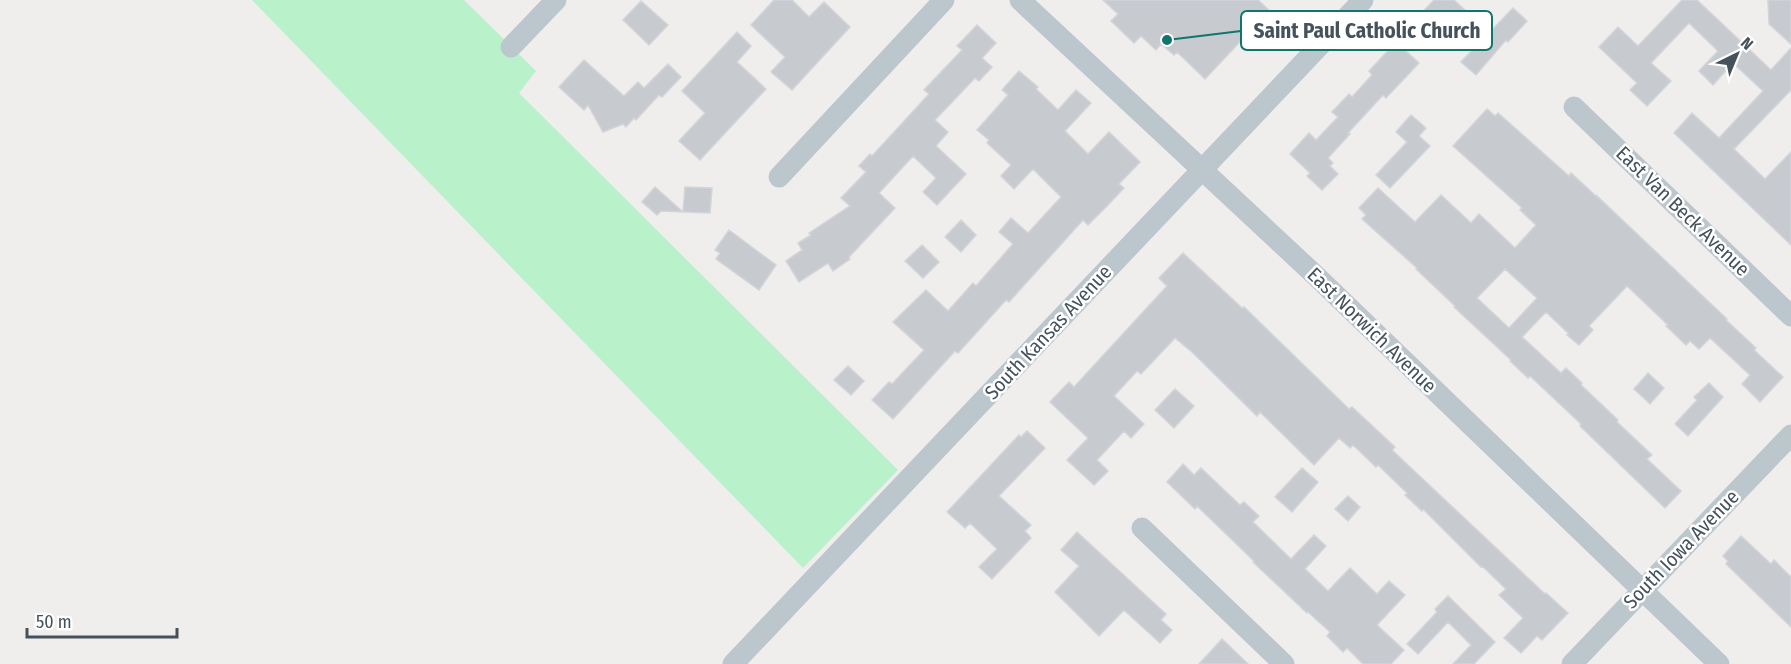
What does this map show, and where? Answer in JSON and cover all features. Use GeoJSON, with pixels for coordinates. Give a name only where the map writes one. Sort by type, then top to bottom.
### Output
{"type":"FeatureCollection","features":[{"type":"Feature","properties":{"kind":"street"},"geometry":{"type":"LineString","coordinates":[[511,47],[556,0]]}},
{"type":"Feature","properties":{"kind":"street"},"geometry":{"type":"LineString","coordinates":[[779,177],[944,0]]}},
{"type":"Feature","properties":{"kind":"street","name":"East Norwich Avenue"},"geometry":{"type":"LineString","coordinates":[[1020,0],[1323,283],[1719,664]]}},
{"type":"Feature","properties":{"kind":"street","name":"South Kansas Avenue"},"geometry":{"type":"LineString","coordinates":[[733,664],[1363,0]]}},
{"type":"Feature","properties":{"kind":"street","name":"East Van Beck Avenue"},"geometry":{"type":"LineString","coordinates":[[1574,107],[1791,315]]}},
{"type":"Feature","properties":{"kind":"street","name":"South Iowa Avenue"},"geometry":{"type":"LineString","coordinates":[[1572,664],[1791,435]]}},
{"type":"Feature","properties":{"kind":"street"},"geometry":{"type":"LineString","coordinates":[[1142,528],[1284,664]]}},
{"type":"Feature","properties":{"kind":"green space"},"geometry":{"type":"Polygon","coordinates":[[[252,0],[464,0],[536,71],[519,93],[898,470],[803,568],[252,0]]]}},
{"type":"Feature","properties":{"kind":"building"},"geometry":{"type":"Polygon","coordinates":[[[774,0],[792,0],[809,17],[824,2],[850,27],[792,90],[771,72],[785,57],[751,25],[774,0]]]}},
{"type":"Feature","properties":{"kind":"building"},"geometry":{"type":"Polygon","coordinates":[[[1103,0],[1258,0],[1272,13],[1256,30],[1253,28],[1205,79],[1177,52],[1174,55],[1161,44],[1156,50],[1141,36],[1134,43],[1111,21],[1118,14],[1103,0]]]}},
{"type":"Feature","properties":{"kind":"building"},"geometry":{"type":"Polygon","coordinates":[[[1434,0],[1454,0],[1465,10],[1436,40],[1414,21],[1434,0]]]}},
{"type":"Feature","properties":{"kind":"building"},"geometry":{"type":"Polygon","coordinates":[[[1682,0],[1697,0],[1771,70],[1791,48],[1791,90],[1734,149],[1765,179],[1791,152],[1791,245],[1674,133],[1692,113],[1719,138],[1763,91],[1733,63],[1713,85],[1699,71],[1718,51],[1689,23],[1651,63],[1671,81],[1647,106],[1630,90],[1637,83],[1599,47],[1618,27],[1638,46],[1682,0]]]}},
{"type":"Feature","properties":{"kind":"building"},"geometry":{"type":"Polygon","coordinates":[[[1768,0],[1791,0],[1791,44],[1769,24],[1768,0]]]}},
{"type":"Feature","properties":{"kind":"building"},"geometry":{"type":"Polygon","coordinates":[[[641,1],[668,25],[649,45],[623,20],[641,1]]]}},
{"type":"Feature","properties":{"kind":"building"},"geometry":{"type":"Polygon","coordinates":[[[1513,8],[1527,21],[1508,42],[1506,40],[1476,75],[1461,62],[1513,8]]]}},
{"type":"Feature","properties":{"kind":"building"},"geometry":{"type":"Polygon","coordinates":[[[977,25],[996,43],[982,58],[992,67],[979,81],[975,78],[935,120],[948,132],[936,146],[966,174],[937,205],[923,192],[936,178],[913,156],[879,193],[895,208],[849,257],[850,259],[833,271],[828,263],[799,282],[786,261],[802,250],[798,243],[850,206],[841,198],[866,172],[859,166],[870,154],[872,156],[929,94],[924,90],[962,50],[957,46],[977,25]]]}},
{"type":"Feature","properties":{"kind":"building"},"geometry":{"type":"Polygon","coordinates":[[[737,32],[751,46],[737,62],[766,89],[700,160],[679,141],[705,113],[682,91],[737,32]]]}},
{"type":"Feature","properties":{"kind":"building"},"geometry":{"type":"Polygon","coordinates":[[[1396,42],[1419,63],[1386,98],[1383,95],[1328,158],[1333,163],[1330,166],[1338,174],[1322,190],[1307,176],[1310,173],[1290,154],[1309,133],[1316,140],[1338,117],[1332,112],[1349,94],[1352,97],[1372,75],[1369,71],[1396,42]]]}},
{"type":"Feature","properties":{"kind":"building"},"geometry":{"type":"Polygon","coordinates":[[[584,60],[624,96],[638,82],[644,88],[668,64],[681,77],[662,97],[659,95],[636,120],[634,118],[626,127],[623,124],[603,132],[588,105],[584,110],[559,87],[584,60]]]}},
{"type":"Feature","properties":{"kind":"building"},"geometry":{"type":"Polygon","coordinates":[[[1019,71],[1038,87],[1036,89],[1058,110],[1076,90],[1091,103],[1065,131],[1088,154],[1109,132],[1140,162],[1119,184],[1124,188],[1108,205],[1088,225],[1083,220],[1009,302],[1006,300],[958,353],[955,351],[893,419],[872,400],[889,382],[892,384],[924,350],[893,322],[926,290],[948,311],[973,283],[976,286],[1013,244],[999,232],[1011,218],[1028,233],[1061,197],[1033,169],[1014,189],[1001,176],[1011,165],[987,143],[989,140],[977,130],[1008,95],[1002,90],[1019,71]]]}},
{"type":"Feature","properties":{"kind":"building"},"geometry":{"type":"Polygon","coordinates":[[[1487,109],[1495,116],[1498,113],[1569,176],[1571,173],[1597,196],[1727,319],[1756,348],[1754,350],[1783,377],[1760,402],[1742,384],[1750,375],[1710,338],[1699,349],[1690,341],[1686,345],[1627,286],[1589,326],[1593,330],[1579,345],[1546,312],[1522,337],[1561,373],[1566,368],[1652,455],[1647,459],[1681,491],[1665,508],[1580,426],[1581,424],[1530,376],[1528,378],[1417,268],[1362,219],[1366,215],[1359,208],[1378,188],[1415,222],[1441,195],[1471,223],[1479,214],[1515,248],[1536,225],[1520,210],[1522,208],[1453,146],[1487,109]],[[1505,269],[1477,298],[1509,328],[1537,298],[1505,269]]]}},
{"type":"Feature","properties":{"kind":"building"},"geometry":{"type":"Polygon","coordinates":[[[1411,115],[1426,128],[1419,136],[1430,146],[1390,188],[1376,175],[1407,142],[1396,132],[1411,115]]]}},
{"type":"Feature","properties":{"kind":"building"},"geometry":{"type":"Polygon","coordinates":[[[655,187],[683,212],[661,211],[657,215],[642,202],[655,187]]]}},
{"type":"Feature","properties":{"kind":"building"},"geometry":{"type":"Polygon","coordinates":[[[685,187],[712,188],[710,213],[683,212],[685,187]]]}},
{"type":"Feature","properties":{"kind":"building"},"geometry":{"type":"Polygon","coordinates":[[[961,220],[976,235],[961,252],[945,237],[961,220]]]}},
{"type":"Feature","properties":{"kind":"building"},"geometry":{"type":"Polygon","coordinates":[[[729,230],[776,265],[759,290],[716,259],[720,253],[715,250],[729,230]]]}},
{"type":"Feature","properties":{"kind":"building"},"geometry":{"type":"Polygon","coordinates":[[[922,245],[939,262],[923,278],[905,261],[922,245]]]}},
{"type":"Feature","properties":{"kind":"building"},"geometry":{"type":"Polygon","coordinates":[[[1183,253],[1242,308],[1244,307],[1349,409],[1352,407],[1395,447],[1392,450],[1568,613],[1542,640],[1537,636],[1521,653],[1504,638],[1523,618],[1499,595],[1506,589],[1423,509],[1422,511],[1405,495],[1407,493],[1378,465],[1376,467],[1353,445],[1350,448],[1339,438],[1314,465],[1260,412],[1257,416],[1175,338],[1141,374],[1137,371],[1114,396],[1144,424],[1131,438],[1124,431],[1097,460],[1108,471],[1094,485],[1067,460],[1088,438],[1050,402],[1069,382],[1074,387],[1167,286],[1159,278],[1183,253]]]}},
{"type":"Feature","properties":{"kind":"building"},"geometry":{"type":"Polygon","coordinates":[[[848,366],[864,381],[851,395],[834,380],[848,366]]]}},
{"type":"Feature","properties":{"kind":"building"},"geometry":{"type":"Polygon","coordinates":[[[1648,373],[1664,388],[1650,404],[1634,389],[1648,373]]]}},
{"type":"Feature","properties":{"kind":"building"},"geometry":{"type":"Polygon","coordinates":[[[1709,383],[1723,397],[1688,436],[1675,424],[1697,400],[1694,397],[1709,383]]]}},
{"type":"Feature","properties":{"kind":"building"},"geometry":{"type":"Polygon","coordinates":[[[1175,389],[1194,406],[1174,428],[1155,410],[1175,389]]]}},
{"type":"Feature","properties":{"kind":"building"},"geometry":{"type":"Polygon","coordinates":[[[1027,431],[1045,448],[999,496],[1031,525],[1025,531],[1031,538],[992,579],[979,567],[997,549],[970,523],[965,528],[947,512],[1019,435],[1021,437],[1027,431]]]}},
{"type":"Feature","properties":{"kind":"building"},"geometry":{"type":"Polygon","coordinates":[[[1183,464],[1194,475],[1201,468],[1240,505],[1244,502],[1259,516],[1253,522],[1291,559],[1314,535],[1326,546],[1305,569],[1328,591],[1350,568],[1377,594],[1389,581],[1405,595],[1377,625],[1404,650],[1391,664],[1363,664],[1347,648],[1343,652],[1327,636],[1330,632],[1253,562],[1197,506],[1195,509],[1167,482],[1183,464]]]}},
{"type":"Feature","properties":{"kind":"building"},"geometry":{"type":"Polygon","coordinates":[[[1302,468],[1318,482],[1292,512],[1275,497],[1302,468]]]}},
{"type":"Feature","properties":{"kind":"building"},"geometry":{"type":"Polygon","coordinates":[[[1348,496],[1360,507],[1348,521],[1335,509],[1348,496]]]}},
{"type":"Feature","properties":{"kind":"building"},"geometry":{"type":"Polygon","coordinates":[[[1077,532],[1166,614],[1161,620],[1172,630],[1160,643],[1124,610],[1099,636],[1055,592],[1079,566],[1061,550],[1077,532]]]}},
{"type":"Feature","properties":{"kind":"building"},"geometry":{"type":"Polygon","coordinates":[[[1741,536],[1771,564],[1774,560],[1791,577],[1791,627],[1726,564],[1728,561],[1723,556],[1741,536]]]}},
{"type":"Feature","properties":{"kind":"building"},"geometry":{"type":"Polygon","coordinates":[[[1448,596],[1495,642],[1474,664],[1453,664],[1471,645],[1448,622],[1418,654],[1407,644],[1437,612],[1435,609],[1448,596]]]}},
{"type":"Feature","properties":{"kind":"building"},"geometry":{"type":"Polygon","coordinates":[[[1222,639],[1248,664],[1199,664],[1222,639]]]}},
{"type":"Feature","properties":{"kind":"place","name":"Saint Paul Catholic Church"},"geometry":{"type":"Point","coordinates":[1167,40]}}]}
